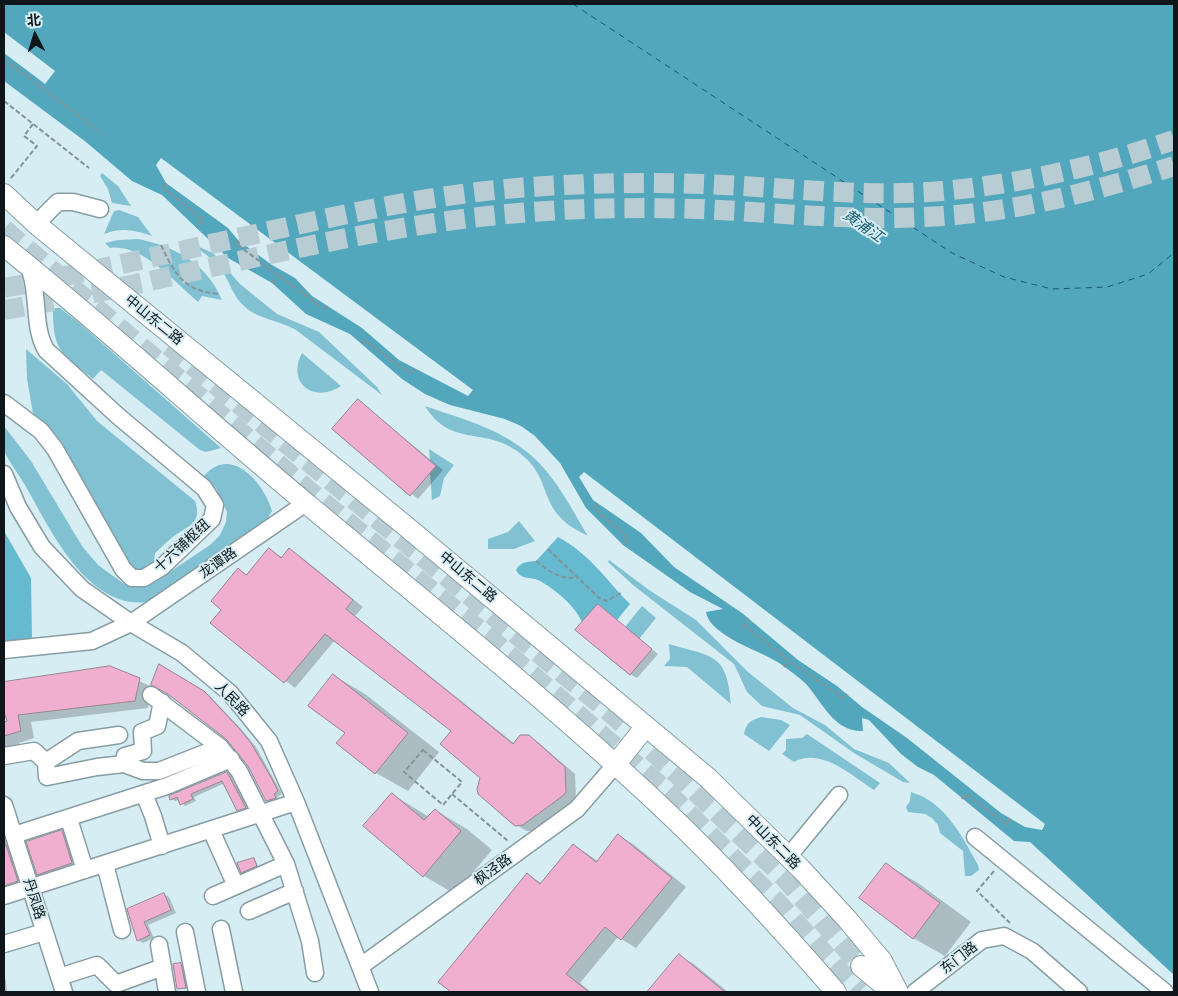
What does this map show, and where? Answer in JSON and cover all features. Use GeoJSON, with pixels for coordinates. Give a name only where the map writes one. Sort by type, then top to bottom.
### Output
{"type":"FeatureCollection","features":[{"type":"Feature","properties":{"kind":"main road","name":"中山东二路"},"geometry":{"type":"LineString","coordinates":[[6,191],[36,224],[417,535],[708,778],[788,857],[847,919],[860,952],[891,990]]}},
{"type":"Feature","properties":{"kind":"main road"},"geometry":{"type":"LineString","coordinates":[[4,246],[306,503],[508,670],[616,765],[672,817],[742,888],[787,935],[836,992]]}},
{"type":"Feature","properties":{"kind":"main road"},"geometry":{"type":"LineString","coordinates":[[616,765],[646,726]]}},
{"type":"Feature","properties":{"kind":"main road"},"geometry":{"type":"LineString","coordinates":[[861,966],[891,990]]}},
{"type":"Feature","properties":{"kind":"street"},"geometry":{"type":"LineString","coordinates":[[36,224],[58,202],[73,202],[100,210]]}},
{"type":"Feature","properties":{"kind":"street","name":"十六铺枢纽"},"geometry":{"type":"LineString","coordinates":[[4,403],[41,431],[55,449],[123,569],[132,578],[144,578],[162,567],[212,519],[215,505],[204,488],[118,416],[46,350],[40,336],[35,284],[28,265]]}},
{"type":"Feature","properties":{"kind":"street","name":"人民路"},"geometry":{"type":"LineString","coordinates":[[4,474],[18,507],[42,548],[82,589],[131,624],[182,653],[230,693],[269,741],[296,802],[370,992]]}},
{"type":"Feature","properties":{"kind":"street","name":"龙谭路"},"geometry":{"type":"LineString","coordinates":[[4,650],[92,641],[131,624],[306,503]]}},
{"type":"Feature","properties":{"kind":"street"},"geometry":{"type":"LineString","coordinates":[[124,764],[125,756],[143,751],[142,732],[157,726],[157,699],[220,747],[232,760],[286,864],[310,941],[315,973]]}},
{"type":"Feature","properties":{"kind":"street"},"geometry":{"type":"LineString","coordinates":[[46,762],[78,741],[119,735]]}},
{"type":"Feature","properties":{"kind":"street"},"geometry":{"type":"LineString","coordinates":[[4,756],[34,751],[46,762],[47,777],[97,767],[124,764],[143,771],[159,771],[220,747]]}},
{"type":"Feature","properties":{"kind":"street"},"geometry":{"type":"LineString","coordinates":[[14,835],[144,794],[232,760]]}},
{"type":"Feature","properties":{"kind":"street","name":"枫泾路"},"geometry":{"type":"LineString","coordinates":[[360,966],[577,809],[616,765]]}},
{"type":"Feature","properties":{"kind":"street"},"geometry":{"type":"LineString","coordinates":[[144,794],[162,846]]}},
{"type":"Feature","properties":{"kind":"street"},"geometry":{"type":"LineString","coordinates":[[788,857],[838,795]]}},
{"type":"Feature","properties":{"kind":"street"},"geometry":{"type":"LineString","coordinates":[[4,896],[296,802]]}},
{"type":"Feature","properties":{"kind":"street","name":"丹凤路"},"geometry":{"type":"LineString","coordinates":[[4,805],[62,985]]}},
{"type":"Feature","properties":{"kind":"street"},"geometry":{"type":"LineString","coordinates":[[69,819],[85,870]]}},
{"type":"Feature","properties":{"kind":"street"},"geometry":{"type":"LineString","coordinates":[[211,830],[236,886]]}},
{"type":"Feature","properties":{"kind":"street"},"geometry":{"type":"LineString","coordinates":[[975,837],[1165,992]]}},
{"type":"Feature","properties":{"kind":"street"},"geometry":{"type":"LineString","coordinates":[[105,864],[122,930]]}},
{"type":"Feature","properties":{"kind":"street"},"geometry":{"type":"LineString","coordinates":[[213,896],[286,864]]}},
{"type":"Feature","properties":{"kind":"street"},"geometry":{"type":"LineString","coordinates":[[249,911],[295,891]]}},
{"type":"Feature","properties":{"kind":"street"},"geometry":{"type":"LineString","coordinates":[[221,930],[234,992]]}},
{"type":"Feature","properties":{"kind":"street"},"geometry":{"type":"LineString","coordinates":[[4,944],[44,932]]}},
{"type":"Feature","properties":{"kind":"street"},"geometry":{"type":"LineString","coordinates":[[185,932],[197,992]]}},
{"type":"Feature","properties":{"kind":"street"},"geometry":{"type":"LineString","coordinates":[[1004,936],[1032,951],[1079,992]]}},
{"type":"Feature","properties":{"kind":"street","name":"东门路"},"geometry":{"type":"LineString","coordinates":[[915,992],[982,940],[1004,936]]}},
{"type":"Feature","properties":{"kind":"street"},"geometry":{"type":"LineString","coordinates":[[159,945],[167,992]]}},
{"type":"Feature","properties":{"kind":"street"},"geometry":{"type":"LineString","coordinates":[[62,985],[97,965],[116,984],[163,967]]}},
{"type":"Feature","properties":{"kind":"path"},"geometry":{"type":"LineString","coordinates":[[4,59],[101,133]]}},
{"type":"Feature","properties":{"kind":"path"},"geometry":{"type":"LineString","coordinates":[[4,101],[89,168]]}},
{"type":"Feature","properties":{"kind":"path"},"geometry":{"type":"LineString","coordinates":[[6,191],[37,146],[24,136],[33,124]]}},
{"type":"Feature","properties":{"kind":"path"},"geometry":{"type":"LineString","coordinates":[[166,182],[162,187],[202,220],[196,227]]}},
{"type":"Feature","properties":{"kind":"path"},"geometry":{"type":"LineString","coordinates":[[238,240],[235,243],[277,276],[324,309],[327,307]]}},
{"type":"Feature","properties":{"kind":"path"},"geometry":{"type":"LineString","coordinates":[[161,245],[174,270],[188,286],[207,293],[219,294]]}},
{"type":"Feature","properties":{"kind":"path"},"geometry":{"type":"LineString","coordinates":[[272,283],[277,276]]}},
{"type":"Feature","properties":{"kind":"path"},"geometry":{"type":"LineString","coordinates":[[362,344],[364,340],[410,373],[413,369]]}},
{"type":"Feature","properties":{"kind":"path"},"geometry":{"type":"LineString","coordinates":[[597,504],[594,508],[629,539],[623,545]]}},
{"type":"Feature","properties":{"kind":"path"},"geometry":{"type":"LineString","coordinates":[[548,549],[599,598],[606,600],[621,593]]}},
{"type":"Feature","properties":{"kind":"path"},"geometry":{"type":"LineString","coordinates":[[536,561],[560,577],[578,578]]}},
{"type":"Feature","properties":{"kind":"path"},"geometry":{"type":"LineString","coordinates":[[748,618],[744,625],[789,661],[843,698],[847,694]]}},
{"type":"Feature","properties":{"kind":"path"},"geometry":{"type":"LineString","coordinates":[[784,666],[789,661]]}},
{"type":"Feature","properties":{"kind":"path"},"geometry":{"type":"LineString","coordinates":[[423,750],[462,782],[452,794],[444,805],[404,772],[423,750]]}},
{"type":"Feature","properties":{"kind":"path"},"geometry":{"type":"LineString","coordinates":[[452,794],[519,851]]}},
{"type":"Feature","properties":{"kind":"path"},"geometry":{"type":"LineString","coordinates":[[962,799],[966,794],[1007,825],[1010,818]]}},
{"type":"Feature","properties":{"kind":"path"},"geometry":{"type":"LineString","coordinates":[[1004,860],[977,891],[1010,923],[1004,936]]}},
{"type":"Feature","properties":{"kind":"shaded area"},"geometry":{"type":"Polygon","coordinates":[[[102,173],[118,186],[131,206],[112,203],[108,189],[100,176],[102,173]]]}},
{"type":"Feature","properties":{"kind":"shaded area"},"geometry":{"type":"Polygon","coordinates":[[[119,210],[138,217],[152,236],[128,230],[104,234],[114,211],[119,210]]]}},
{"type":"Feature","properties":{"kind":"shaded area"},"geometry":{"type":"Polygon","coordinates":[[[138,239],[165,246],[188,259],[208,276],[222,300],[202,296],[198,302],[168,275],[145,258],[122,248],[110,248],[105,243],[138,239]]]}},
{"type":"Feature","properties":{"kind":"shaded area"},"geometry":{"type":"Polygon","coordinates":[[[190,243],[213,253],[240,284],[277,314],[319,332],[377,387],[382,395],[296,330],[250,311],[237,298],[219,267],[190,243]]]}},
{"type":"Feature","properties":{"kind":"shaded area"},"geometry":{"type":"Polygon","coordinates":[[[55,308],[60,308],[78,322],[221,448],[206,452],[200,450],[101,370],[93,379],[74,364],[62,351],[55,336],[53,311],[55,308]]]}},
{"type":"Feature","properties":{"kind":"shaded area"},"geometry":{"type":"Polygon","coordinates":[[[26,349],[67,384],[97,421],[195,501],[197,513],[194,522],[171,538],[155,553],[154,563],[145,569],[132,571],[34,419],[27,379],[26,349]]]}},
{"type":"Feature","properties":{"kind":"shaded area"},"geometry":{"type":"Polygon","coordinates":[[[302,353],[341,386],[321,393],[305,388],[300,381],[298,373],[298,364],[302,353]]]}},
{"type":"Feature","properties":{"kind":"shaded area"},"geometry":{"type":"Polygon","coordinates":[[[425,406],[491,430],[504,436],[527,452],[537,460],[554,480],[588,536],[570,526],[560,517],[549,500],[534,468],[517,451],[492,440],[456,432],[445,427],[435,419],[425,406]]]}},
{"type":"Feature","properties":{"kind":"shaded area"},"geometry":{"type":"Polygon","coordinates":[[[4,426],[31,461],[82,546],[98,565],[127,586],[152,584],[210,545],[220,535],[226,522],[227,512],[216,488],[204,476],[214,467],[225,464],[245,471],[262,489],[272,511],[262,528],[148,602],[126,601],[107,593],[89,580],[73,563],[59,543],[5,453],[3,443],[4,426]]]}},
{"type":"Feature","properties":{"kind":"shaded area"},"geometry":{"type":"Polygon","coordinates":[[[429,449],[454,465],[444,478],[440,496],[432,500],[430,473],[436,466],[430,460],[429,449]]]}},
{"type":"Feature","properties":{"kind":"shaded area"},"geometry":{"type":"Polygon","coordinates":[[[519,521],[535,541],[514,549],[488,549],[488,539],[508,532],[519,521]]]}},
{"type":"Feature","properties":{"kind":"shaded area"},"geometry":{"type":"Polygon","coordinates":[[[4,531],[31,578],[32,639],[4,642],[4,531]]]}},
{"type":"Feature","properties":{"kind":"shaded area"},"geometry":{"type":"Polygon","coordinates":[[[558,537],[579,551],[597,567],[630,604],[617,620],[598,604],[582,622],[570,604],[552,589],[540,581],[521,576],[518,573],[516,570],[520,565],[536,561],[558,537]]]}},
{"type":"Feature","properties":{"kind":"shaded area"},"geometry":{"type":"Polygon","coordinates":[[[609,560],[649,590],[696,620],[748,672],[793,708],[825,725],[854,749],[889,763],[910,783],[903,782],[854,753],[800,715],[762,706],[747,692],[734,664],[633,585],[608,562],[609,560]]]}},
{"type":"Feature","properties":{"kind":"shaded area"},"geometry":{"type":"Polygon","coordinates":[[[642,606],[656,618],[639,639],[625,627],[642,606]]]}},
{"type":"Feature","properties":{"kind":"shaded area"},"geometry":{"type":"Polygon","coordinates":[[[669,644],[715,659],[726,675],[731,704],[687,667],[664,666],[670,659],[669,644]]]}},
{"type":"Feature","properties":{"kind":"shaded area"},"geometry":{"type":"Polygon","coordinates":[[[761,717],[781,720],[790,725],[769,751],[744,734],[750,722],[761,717]]]}},
{"type":"Feature","properties":{"kind":"shaded area"},"geometry":{"type":"Polygon","coordinates":[[[807,734],[880,783],[874,790],[846,771],[825,760],[804,758],[794,762],[782,754],[786,750],[786,739],[802,738],[807,734]]]}},
{"type":"Feature","properties":{"kind":"shaded area"},"geometry":{"type":"Polygon","coordinates":[[[911,792],[934,804],[951,821],[966,843],[979,870],[971,876],[965,876],[963,851],[940,833],[938,825],[932,818],[925,814],[908,812],[906,807],[910,801],[911,792]]]}},
{"type":"Feature","properties":{"kind":"water","name":"黄浦江"},"geometry":{"type":"Polygon","coordinates":[[[4,4],[1174,4],[1174,975],[1030,842],[1014,841],[934,775],[918,767],[901,754],[869,720],[862,718],[863,731],[844,727],[830,715],[806,684],[794,674],[782,665],[738,643],[717,629],[710,621],[706,612],[723,609],[690,592],[623,545],[586,508],[560,463],[535,436],[521,426],[505,419],[450,405],[425,394],[402,379],[350,334],[306,314],[272,283],[228,258],[162,195],[132,181],[86,142],[4,81],[4,4]]]}},
{"type":"Feature","properties":{"kind":"pier"},"geometry":{"type":"Polygon","coordinates":[[[4,32],[55,71],[45,84],[4,53],[4,32]]]}},
{"type":"Feature","properties":{"kind":"pier"},"geometry":{"type":"Polygon","coordinates":[[[161,158],[473,390],[468,396],[399,360],[362,328],[312,296],[295,278],[272,265],[238,240],[228,228],[166,183],[156,165],[161,158]]]}},
{"type":"Feature","properties":{"kind":"pier"},"geometry":{"type":"Polygon","coordinates":[[[584,472],[1045,824],[1042,830],[1025,827],[1001,813],[907,738],[862,707],[837,686],[798,660],[742,613],[674,567],[641,533],[593,500],[579,477],[584,472]]]}},
{"type":"Feature","properties":{"kind":"building"},"geometry":{"type":"Polygon","coordinates":[[[358,399],[436,466],[410,496],[332,429],[358,399]]]}},
{"type":"Feature","properties":{"kind":"building"},"geometry":{"type":"Polygon","coordinates":[[[269,548],[281,558],[289,548],[353,600],[346,609],[513,744],[520,735],[529,735],[565,767],[566,792],[564,795],[523,825],[515,826],[478,794],[477,789],[480,778],[440,744],[451,731],[325,634],[284,683],[210,623],[221,610],[211,601],[238,568],[246,575],[269,548]]]}},
{"type":"Feature","properties":{"kind":"building"},"geometry":{"type":"Polygon","coordinates":[[[598,604],[652,649],[630,675],[575,630],[598,604]]]}},
{"type":"Feature","properties":{"kind":"building"},"geometry":{"type":"Polygon","coordinates":[[[159,664],[204,691],[237,726],[251,743],[272,779],[278,791],[274,794],[276,798],[266,801],[248,766],[226,739],[168,694],[151,685],[159,664]]]}},
{"type":"Feature","properties":{"kind":"building"},"geometry":{"type":"Polygon","coordinates":[[[110,666],[140,678],[135,701],[18,715],[21,731],[4,736],[4,722],[7,721],[4,712],[4,682],[110,666]]]}},
{"type":"Feature","properties":{"kind":"building"},"geometry":{"type":"Polygon","coordinates":[[[333,674],[408,733],[375,774],[336,743],[345,733],[308,706],[333,674]]]}},
{"type":"Feature","properties":{"kind":"building"},"geometry":{"type":"Polygon","coordinates":[[[227,772],[246,808],[237,811],[222,781],[191,794],[193,799],[180,805],[177,797],[170,800],[169,796],[227,772]]]}},
{"type":"Feature","properties":{"kind":"building"},"geometry":{"type":"Polygon","coordinates":[[[392,793],[424,820],[435,809],[461,831],[423,877],[363,826],[392,793]]]}},
{"type":"Feature","properties":{"kind":"building"},"geometry":{"type":"Polygon","coordinates":[[[62,830],[72,863],[37,875],[26,842],[62,830]]]}},
{"type":"Feature","properties":{"kind":"building"},"geometry":{"type":"Polygon","coordinates":[[[618,834],[672,878],[621,940],[605,927],[566,974],[589,992],[451,992],[438,982],[527,873],[540,884],[573,844],[596,862],[618,834]]]}},
{"type":"Feature","properties":{"kind":"building"},"geometry":{"type":"Polygon","coordinates":[[[4,845],[6,845],[18,881],[4,886],[4,845]]]}},
{"type":"Feature","properties":{"kind":"building"},"geometry":{"type":"Polygon","coordinates":[[[254,858],[257,866],[241,873],[237,863],[254,858]]]}},
{"type":"Feature","properties":{"kind":"building"},"geometry":{"type":"Polygon","coordinates":[[[886,863],[940,903],[913,939],[859,898],[886,863]]]}},
{"type":"Feature","properties":{"kind":"building"},"geometry":{"type":"Polygon","coordinates":[[[164,893],[171,910],[144,922],[150,935],[137,941],[127,909],[164,893]]]}},
{"type":"Feature","properties":{"kind":"building"},"geometry":{"type":"Polygon","coordinates":[[[679,954],[725,992],[647,992],[679,954]]]}},
{"type":"Feature","properties":{"kind":"building"},"geometry":{"type":"Polygon","coordinates":[[[181,963],[186,988],[177,989],[173,964],[181,963]]]}},
{"type":"Feature","properties":{"kind":"ferry route"},"geometry":{"type":"LineString","coordinates":[[573,4],[952,253],[1004,277],[1052,289],[1107,287],[1148,274],[1174,253]]}},
{"type":"Feature","properties":{"kind":"tunnel"},"geometry":{"type":"LineString","coordinates":[[4,288],[100,269],[361,211],[462,194],[552,186],[639,183],[703,184],[852,193],[942,191],[1001,184],[1060,173],[1174,140]]}},
{"type":"Feature","properties":{"kind":"tunnel"},"geometry":{"type":"LineString","coordinates":[[4,310],[130,285],[317,244],[443,222],[507,214],[626,208],[698,209],[867,218],[956,215],[1051,200],[1113,185],[1174,166]]}},
{"type":"Feature","properties":{"kind":"tunnel"},"geometry":{"type":"LineString","coordinates":[[4,229],[313,494],[486,635],[664,789],[779,904],[859,992]]}},
{"type":"Feature","properties":{"kind":"tunnel"},"geometry":{"type":"LineString","coordinates":[[169,346],[613,715],[784,877],[861,966]]}}]}
